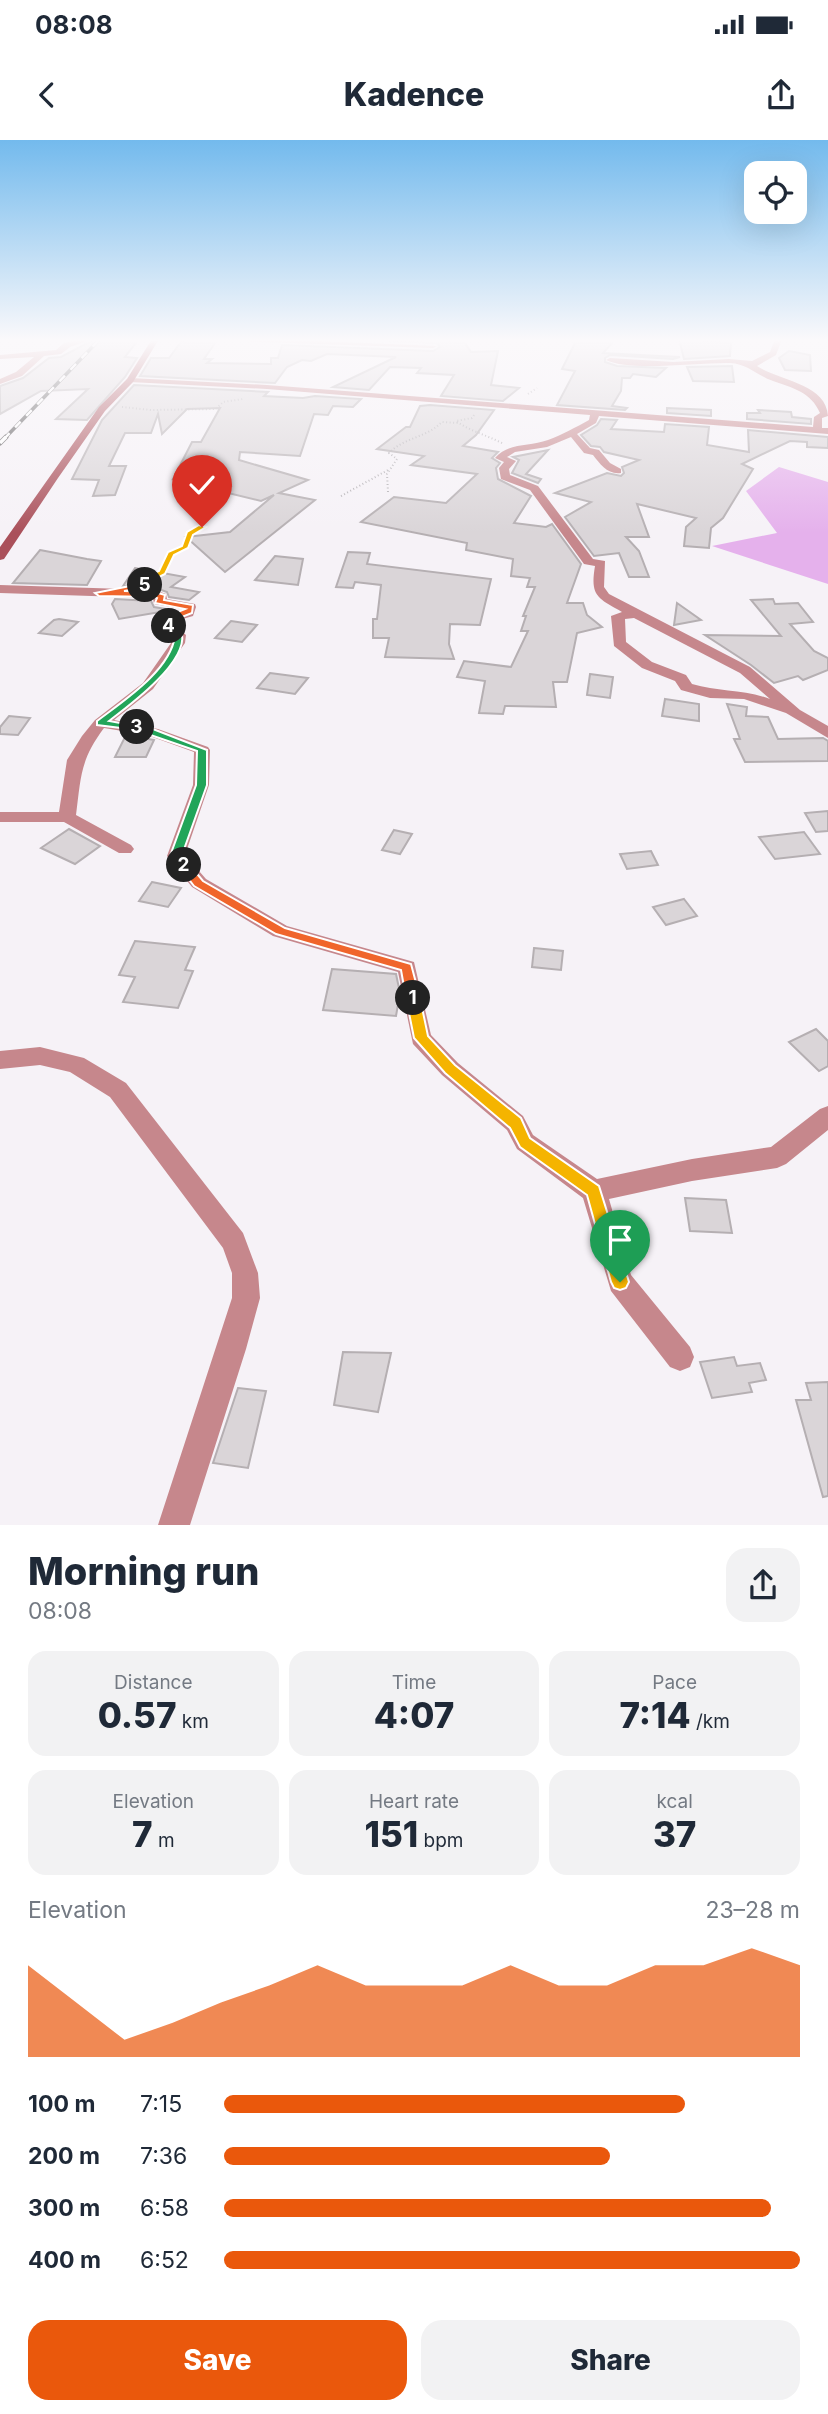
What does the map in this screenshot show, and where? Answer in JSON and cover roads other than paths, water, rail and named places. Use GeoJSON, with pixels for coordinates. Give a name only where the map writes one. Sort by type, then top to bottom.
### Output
{"type":"FeatureCollection","features":[{"type":"Feature","properties":{"kind":"main road"},"geometry":{"type":"LineString","coordinates":[[0,556],[108,404]]}},
{"type":"Feature","properties":{"kind":"street"},"geometry":{"type":"LineString","coordinates":[[478,404],[828,431]]}},
{"type":"Feature","properties":{"kind":"street"},"geometry":{"type":"LineString","coordinates":[[812,430],[817,428],[818,417],[825,414],[818,404]]}},
{"type":"Feature","properties":{"kind":"street"},"geometry":{"type":"LineString","coordinates":[[595,412],[593,421],[572,433],[536,447],[512,447],[506,451],[500,458],[511,461],[504,468],[505,477],[534,488],[588,561],[601,564],[599,592],[634,614],[745,670],[795,713],[828,733]]}},
{"type":"Feature","properties":{"kind":"street"},"geometry":{"type":"LineString","coordinates":[[572,433],[587,450],[596,453],[606,466],[617,471]]}},
{"type":"Feature","properties":{"kind":"street"},"geometry":{"type":"LineString","coordinates":[[0,589],[155,594],[162,597],[158,601],[190,607],[188,613],[163,621],[179,635],[178,643],[158,675],[100,723],[75,760],[67,817]]}},
{"type":"Feature","properties":{"kind":"street"},"geometry":{"type":"LineString","coordinates":[[634,614],[618,616],[619,643],[632,654],[668,674],[681,678],[685,687],[710,694],[746,695],[795,713]]}},
{"type":"Feature","properties":{"kind":"street"},"geometry":{"type":"LineString","coordinates":[[100,723],[131,725],[155,731],[202,750],[201,785],[176,856],[199,883],[280,931],[407,967],[421,1038],[450,1069],[515,1123],[525,1142],[594,1191],[620,1282],[680,1357]]}},
{"type":"Feature","properties":{"kind":"street"},"geometry":{"type":"LineString","coordinates":[[0,817],[67,817],[125,849]]}},
{"type":"Feature","properties":{"kind":"street"},"geometry":{"type":"LineString","coordinates":[[0,1060],[40,1056],[76,1064],[118,1090],[234,1242],[245,1273],[246,1298],[174,1525]]}},
{"type":"Feature","properties":{"kind":"street"},"geometry":{"type":"LineString","coordinates":[[594,1191],[777,1157],[828,1116]]}},
{"type":"Feature","properties":{"kind":"railway"},"geometry":{"type":"LineString","coordinates":[[4,439],[38,404]]}},
{"type":"Feature","properties":{"kind":"railway"},"geometry":{"type":"LineString","coordinates":[[0,443],[4,439]]}}]}
